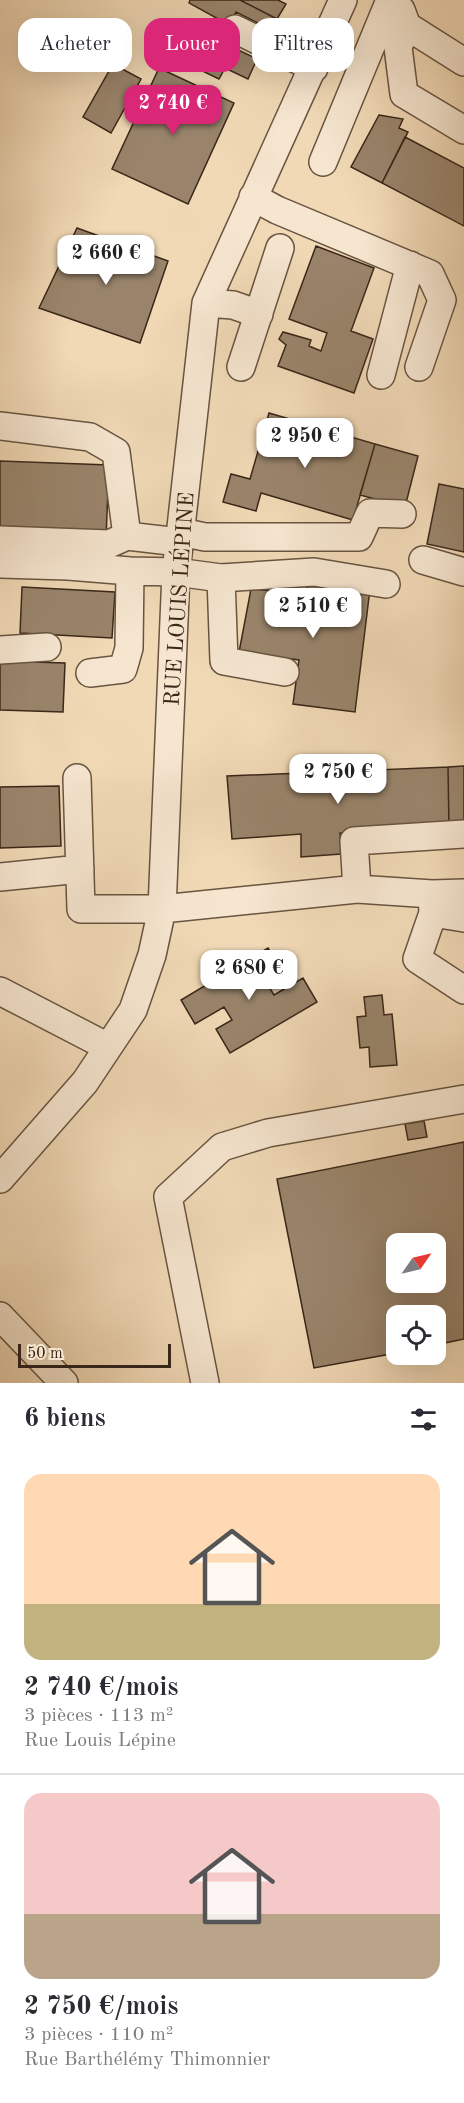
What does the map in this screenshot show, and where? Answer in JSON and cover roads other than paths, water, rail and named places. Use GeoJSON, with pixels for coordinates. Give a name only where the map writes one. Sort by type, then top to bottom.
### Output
{"type":"FeatureCollection","features":[{"type":"Feature","properties":{"kind":"street","name":"RUE LOUIS LÉPINE"},"geometry":{"type":"LineString","coordinates":[[335,18],[343,0]]}},
{"type":"Feature","properties":{"kind":"street"},"geometry":{"type":"LineString","coordinates":[[324,162],[390,0]]}},
{"type":"Feature","properties":{"kind":"street"},"geometry":{"type":"LineString","coordinates":[[398,0],[407,26],[464,62]]}},
{"type":"Feature","properties":{"kind":"street"},"geometry":{"type":"LineString","coordinates":[[407,26],[398,47],[404,94],[464,130]]}},
{"type":"Feature","properties":{"kind":"street","name":"RUE LOUIS LÉPINE"},"geometry":{"type":"LineString","coordinates":[[0,1179],[85,1082],[133,1010],[152,955],[162,909],[176,572],[206,303],[312,72]]}},
{"type":"Feature","properties":{"kind":"street"},"geometry":{"type":"LineString","coordinates":[[253,197],[430,274],[442,300],[418,367]]}},
{"type":"Feature","properties":{"kind":"street"},"geometry":{"type":"LineString","coordinates":[[241,367],[280,248]]}},
{"type":"Feature","properties":{"kind":"street"},"geometry":{"type":"LineString","coordinates":[[381,375],[410,266]]}},
{"type":"Feature","properties":{"kind":"street"},"geometry":{"type":"LineString","coordinates":[[206,303],[233,305],[259,314]]}},
{"type":"Feature","properties":{"kind":"street"},"geometry":{"type":"LineString","coordinates":[[0,426],[90,437],[116,452],[127,536]]}},
{"type":"Feature","properties":{"kind":"street"},"geometry":{"type":"LineString","coordinates":[[0,540],[109,544],[127,536],[359,537],[370,513],[402,514]]}},
{"type":"Feature","properties":{"kind":"street"},"geometry":{"type":"LineString","coordinates":[[423,560],[464,572]]}},
{"type":"Feature","properties":{"kind":"street"},"geometry":{"type":"LineString","coordinates":[[0,564],[68,566],[130,572],[176,572],[221,578],[314,572],[386,584]]}},
{"type":"Feature","properties":{"kind":"street"},"geometry":{"type":"LineString","coordinates":[[90,673],[123,669],[129,648],[130,572]]}},
{"type":"Feature","properties":{"kind":"street"},"geometry":{"type":"LineString","coordinates":[[221,578],[224,661],[285,672]]}},
{"type":"Feature","properties":{"kind":"street"},"geometry":{"type":"LineString","coordinates":[[0,650],[47,647]]}},
{"type":"Feature","properties":{"kind":"street"},"geometry":{"type":"LineString","coordinates":[[77,778],[81,909],[162,909],[357,889],[433,903],[464,918]]}},
{"type":"Feature","properties":{"kind":"street"},"geometry":{"type":"LineString","coordinates":[[357,889],[354,841],[464,834]]}},
{"type":"Feature","properties":{"kind":"street"},"geometry":{"type":"LineString","coordinates":[[0,877],[80,869]]}},
{"type":"Feature","properties":{"kind":"street"},"geometry":{"type":"LineString","coordinates":[[433,903],[464,893]]}},
{"type":"Feature","properties":{"kind":"street"},"geometry":{"type":"LineString","coordinates":[[433,903],[417,959],[464,990]]}},
{"type":"Feature","properties":{"kind":"street"},"geometry":{"type":"LineString","coordinates":[[0,991],[108,1047]]}},
{"type":"Feature","properties":{"kind":"street"},"geometry":{"type":"LineString","coordinates":[[205,1383],[168,1197],[222,1147],[268,1133],[464,1099]]}},
{"type":"Feature","properties":{"kind":"street"},"geometry":{"type":"LineString","coordinates":[[0,1316],[64,1383]]}}]}
